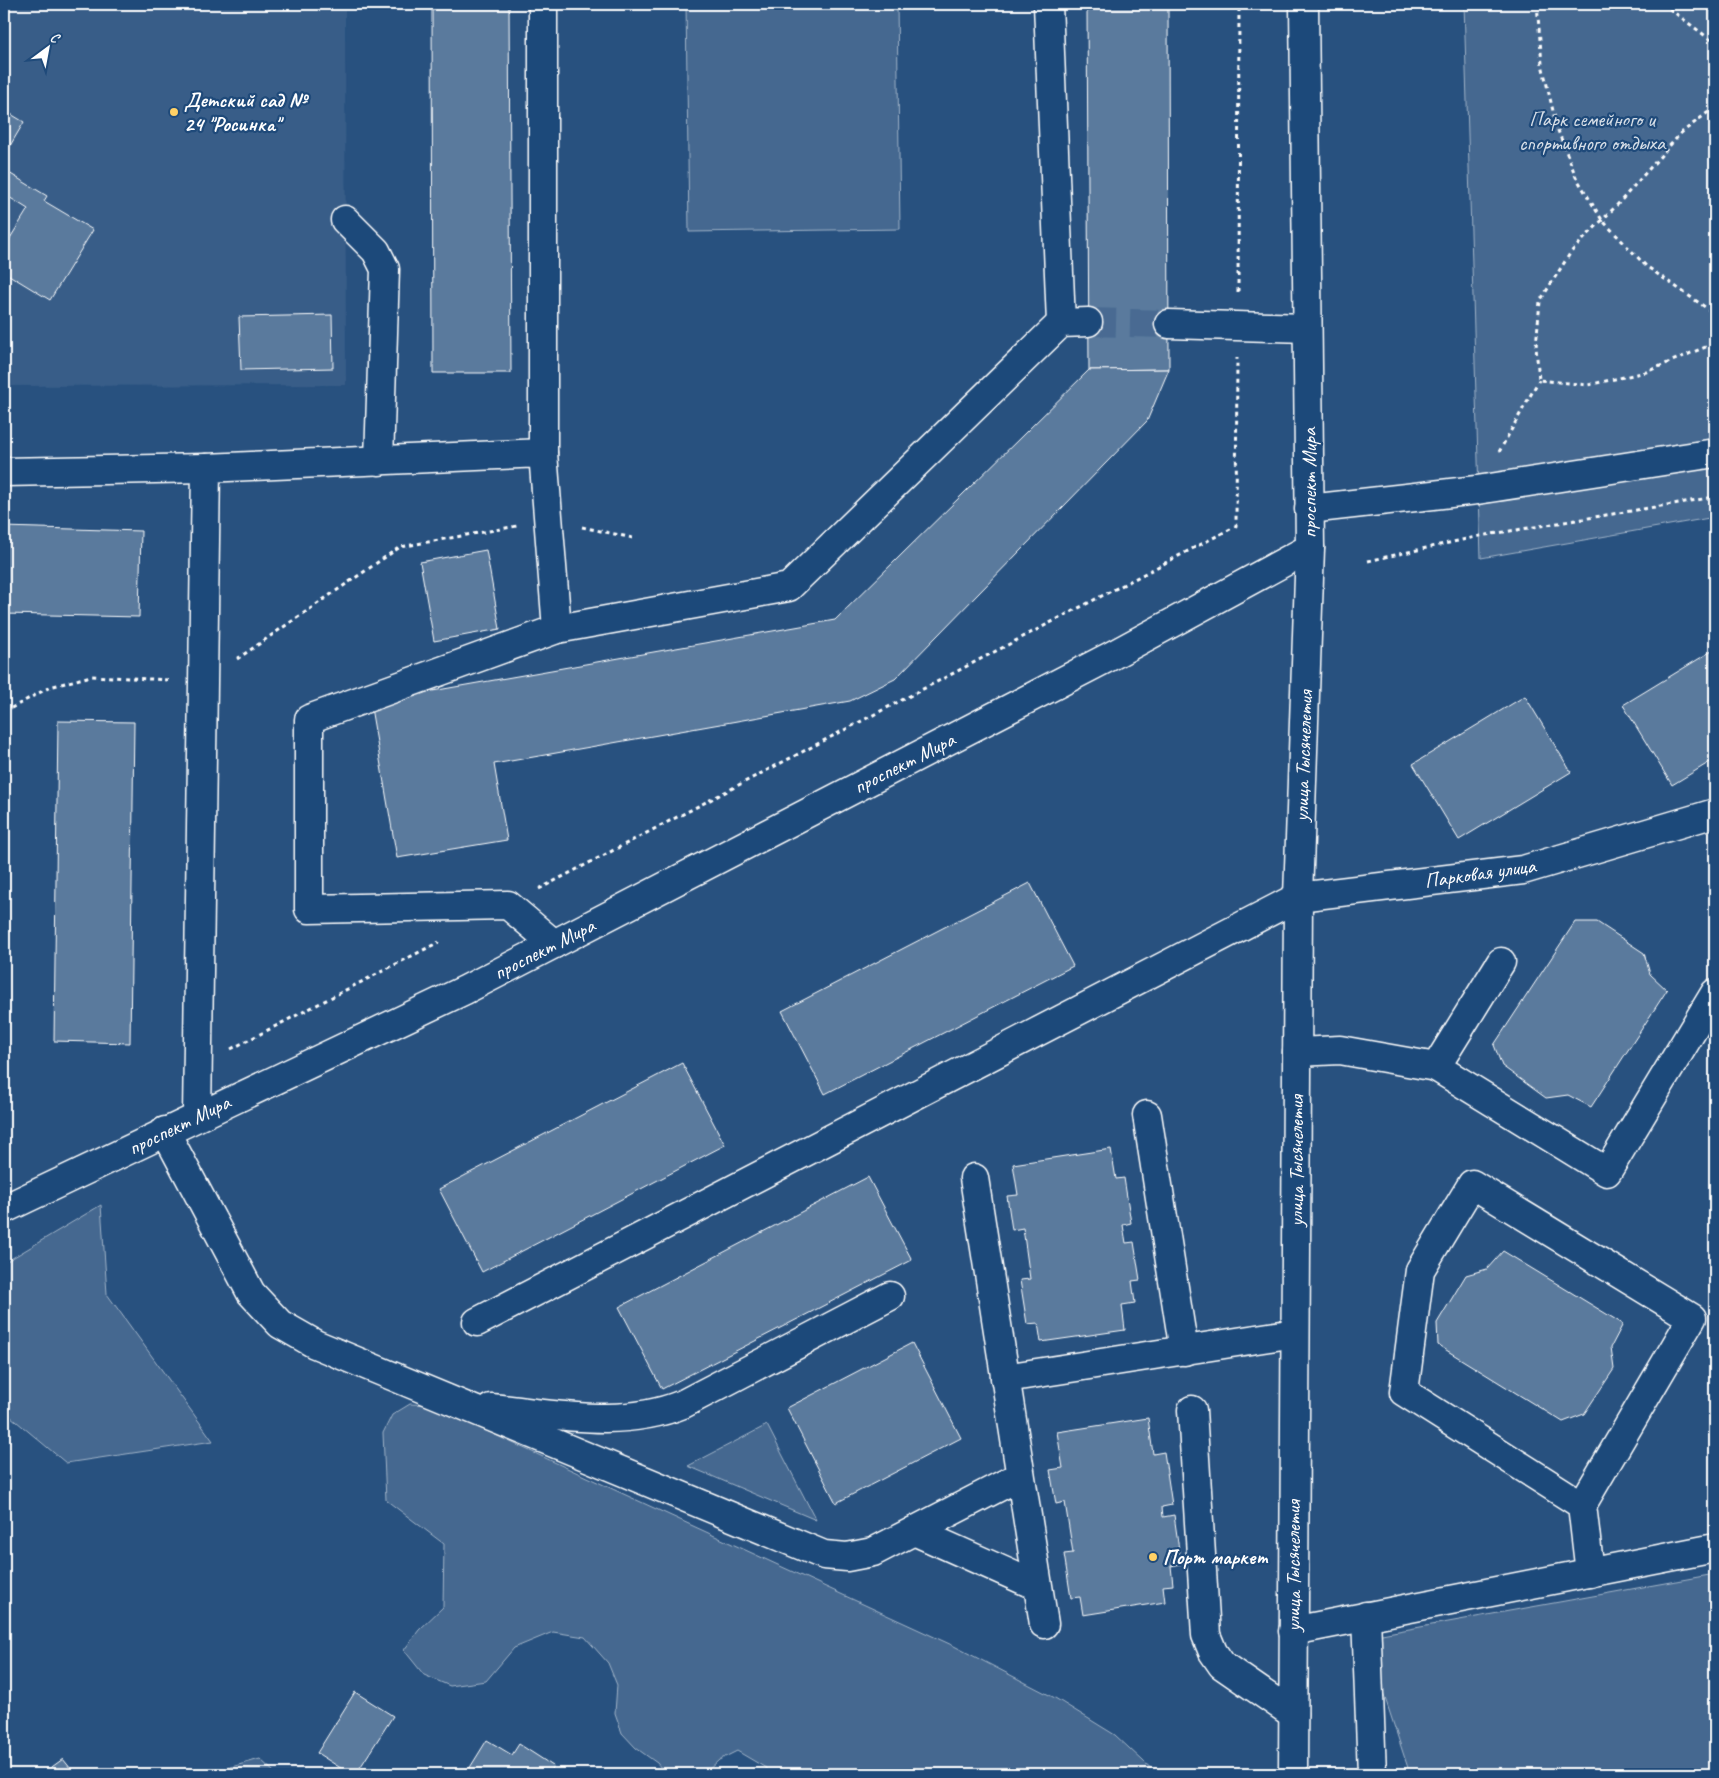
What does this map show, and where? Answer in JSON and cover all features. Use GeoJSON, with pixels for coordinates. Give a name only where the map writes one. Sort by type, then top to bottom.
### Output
{"type":"FeatureCollection","features":[{"type":"Feature","properties":{"kind":"street"},"geometry":{"type":"LineString","coordinates":[[543,4],[543,453],[557,629]]}},
{"type":"Feature","properties":{"kind":"street"},"geometry":{"type":"LineString","coordinates":[[1048,4],[1061,322]]}},
{"type":"Feature","properties":{"kind":"street","name":"проспект Мира"},"geometry":{"type":"LineString","coordinates":[[4,1209],[465,990],[1111,656],[1310,548],[1304,4]]}},
{"type":"Feature","properties":{"kind":"street"},"geometry":{"type":"LineString","coordinates":[[345,220],[376,251],[385,269],[378,461]]}},
{"type":"Feature","properties":{"kind":"street"},"geometry":{"type":"LineString","coordinates":[[554,944],[508,905],[309,909],[309,719],[557,629],[789,587],[1061,322],[1088,322]]}},
{"type":"Feature","properties":{"kind":"street"},"geometry":{"type":"LineString","coordinates":[[1169,324],[1307,328]]}},
{"type":"Feature","properties":{"kind":"street"},"geometry":{"type":"LineString","coordinates":[[4,472],[206,468],[543,453]]}},
{"type":"Feature","properties":{"kind":"street"},"geometry":{"type":"LineString","coordinates":[[1310,509],[1477,490],[1715,453]]}},
{"type":"Feature","properties":{"kind":"street"},"geometry":{"type":"LineString","coordinates":[[197,1116],[206,468]]}},
{"type":"Feature","properties":{"kind":"street","name":"улица Тысячелетия"},"geometry":{"type":"LineString","coordinates":[[1293,1774],[1298,897],[1310,548]]}},
{"type":"Feature","properties":{"kind":"street","name":"Парковая улица"},"geometry":{"type":"LineString","coordinates":[[1298,897],[1523,870],[1715,813]]}},
{"type":"Feature","properties":{"kind":"street"},"geometry":{"type":"LineString","coordinates":[[476,1322],[1298,897]]}},
{"type":"Feature","properties":{"kind":"street"},"geometry":{"type":"LineString","coordinates":[[1436,1067],[1501,962]]}},
{"type":"Feature","properties":{"kind":"street"},"geometry":{"type":"LineString","coordinates":[[1297,1052],[1340,1050],[1436,1067],[1607,1172],[1715,993]]}},
{"type":"Feature","properties":{"kind":"street"},"geometry":{"type":"LineString","coordinates":[[1147,1115],[1184,1351]]}},
{"type":"Feature","properties":{"kind":"street"},"geometry":{"type":"LineString","coordinates":[[165,1131],[251,1293],[280,1324],[315,1344],[824,1555],[847,1557],[873,1552],[1020,1476]]}},
{"type":"Feature","properties":{"kind":"street"},"geometry":{"type":"LineString","coordinates":[[974,1178],[1044,1624]]}},
{"type":"Feature","properties":{"kind":"street"},"geometry":{"type":"LineString","coordinates":[[1582,1505],[1404,1392],[1420,1270],[1472,1184],[1692,1318],[1582,1505],[1590,1573]]}},
{"type":"Feature","properties":{"kind":"street"},"geometry":{"type":"LineString","coordinates":[[464,1406],[618,1419],[653,1414],[683,1404],[890,1296]]}},
{"type":"Feature","properties":{"kind":"street"},"geometry":{"type":"LineString","coordinates":[[1005,1378],[1295,1333]]}},
{"type":"Feature","properties":{"kind":"street"},"geometry":{"type":"LineString","coordinates":[[1192,1410],[1206,1635],[1213,1652],[1222,1665],[1293,1714]]}},
{"type":"Feature","properties":{"kind":"street"},"geometry":{"type":"LineString","coordinates":[[914,1531],[1037,1586]]}},
{"type":"Feature","properties":{"kind":"street"},"geometry":{"type":"LineString","coordinates":[[1293,1631],[1715,1548]]}},
{"type":"Feature","properties":{"kind":"street"},"geometry":{"type":"LineString","coordinates":[[1366,1616],[1372,1774]]}},
{"type":"Feature","properties":{"kind":"path"},"geometry":{"type":"LineString","coordinates":[[508,905],[1236,526],[1239,4]]}},
{"type":"Feature","properties":{"kind":"path"},"geometry":{"type":"LineString","coordinates":[[1537,4],[1542,64],[1557,128],[1576,178],[1602,220],[1646,266],[1715,314]]}},
{"type":"Feature","properties":{"kind":"path"},"geometry":{"type":"LineString","coordinates":[[1663,4],[1715,43]]}},
{"type":"Feature","properties":{"kind":"path"},"geometry":{"type":"LineString","coordinates":[[1477,490],[1539,380],[1536,346],[1540,301],[1571,252],[1681,133],[1715,107]]}},
{"type":"Feature","properties":{"kind":"path"},"geometry":{"type":"LineString","coordinates":[[1539,380],[1588,385],[1646,372],[1715,343]]}},
{"type":"Feature","properties":{"kind":"path"},"geometry":{"type":"LineString","coordinates":[[1368,561],[1480,536],[1715,497]]}},
{"type":"Feature","properties":{"kind":"path"},"geometry":{"type":"LineString","coordinates":[[4,712],[50,687],[91,676],[203,682],[400,547],[548,520],[634,538]]}},
{"type":"Feature","properties":{"kind":"path"},"geometry":{"type":"LineString","coordinates":[[224,1053],[440,941]]}},
{"type":"Feature","properties":{"kind":"shaded area","name":"Детский сад № 24 \"Росинка\""},"geometry":{"type":"Polygon","coordinates":[[[4,4],[345,4],[346,385],[4,386],[4,4]]]}},
{"type":"Feature","properties":{"kind":"green space"},"geometry":{"type":"Polygon","coordinates":[[[686,4],[897,4],[900,229],[689,232],[686,4]]]}},
{"type":"Feature","properties":{"kind":"green space","name":"Парк семейного и спортивного отдыха"},"geometry":{"type":"Polygon","coordinates":[[[1464,4],[1715,4],[1715,517],[1481,558],[1464,4]]]}},
{"type":"Feature","properties":{"kind":"green space"},"geometry":{"type":"Polygon","coordinates":[[[101,1205],[107,1294],[213,1441],[66,1463],[4,1411],[4,1263],[101,1205]]]}},
{"type":"Feature","properties":{"kind":"green space"},"geometry":{"type":"Polygon","coordinates":[[[410,1404],[430,1405],[954,1646],[1055,1698],[1115,1735],[1157,1774],[769,1774],[766,1768],[737,1751],[719,1760],[704,1774],[666,1774],[657,1763],[636,1748],[622,1733],[615,1713],[617,1685],[608,1663],[585,1637],[553,1632],[514,1648],[486,1681],[450,1686],[424,1675],[404,1650],[419,1630],[443,1607],[444,1544],[386,1500],[383,1433],[392,1415],[410,1404]]]}},
{"type":"Feature","properties":{"kind":"green space"},"geometry":{"type":"Polygon","coordinates":[[[767,1425],[816,1520],[688,1466],[767,1425]]]}},
{"type":"Feature","properties":{"kind":"green space"},"geometry":{"type":"Polygon","coordinates":[[[1715,1574],[1715,1774],[1410,1774],[1365,1637],[1715,1574]]]}},
{"type":"Feature","properties":{"kind":"green space"},"geometry":{"type":"Polygon","coordinates":[[[260,1759],[276,1774],[206,1774],[260,1759]]]}},
{"type":"Feature","properties":{"kind":"building"},"geometry":{"type":"Polygon","coordinates":[[[432,4],[509,4],[511,373],[433,373],[432,4]]]}},
{"type":"Feature","properties":{"kind":"building"},"geometry":{"type":"Polygon","coordinates":[[[1087,4],[1168,4],[1169,369],[1089,370],[1087,4]]]}},
{"type":"Feature","properties":{"kind":"building"},"geometry":{"type":"Polygon","coordinates":[[[4,110],[24,122],[4,156],[4,110]]]}},
{"type":"Feature","properties":{"kind":"building"},"geometry":{"type":"Polygon","coordinates":[[[4,170],[47,196],[44,201],[93,230],[50,300],[4,272],[4,248],[28,209],[4,194],[4,170]]]}},
{"type":"Feature","properties":{"kind":"building"},"geometry":{"type":"Polygon","coordinates":[[[332,315],[333,368],[241,370],[239,317],[332,315]]]}},
{"type":"Feature","properties":{"kind":"building"},"geometry":{"type":"Polygon","coordinates":[[[1169,369],[1147,421],[895,679],[850,701],[494,764],[507,840],[397,858],[370,702],[835,620],[1089,370],[1169,369]]]}},
{"type":"Feature","properties":{"kind":"building"},"geometry":{"type":"Polygon","coordinates":[[[4,527],[141,531],[139,617],[4,614],[4,527]]]}},
{"type":"Feature","properties":{"kind":"building"},"geometry":{"type":"Polygon","coordinates":[[[486,550],[500,629],[434,641],[420,562],[486,550]]]}},
{"type":"Feature","properties":{"kind":"building"},"geometry":{"type":"Polygon","coordinates":[[[1715,649],[1715,759],[1672,785],[1623,705],[1715,649]]]}},
{"type":"Feature","properties":{"kind":"building"},"geometry":{"type":"Polygon","coordinates":[[[1525,696],[1571,772],[1459,840],[1413,764],[1525,696]]]}},
{"type":"Feature","properties":{"kind":"building"},"geometry":{"type":"Polygon","coordinates":[[[58,721],[134,722],[130,1043],[54,1041],[58,721]]]}},
{"type":"Feature","properties":{"kind":"building"},"geometry":{"type":"Polygon","coordinates":[[[1030,883],[1073,966],[825,1094],[782,1011],[1030,883]]]}},
{"type":"Feature","properties":{"kind":"building"},"geometry":{"type":"Polygon","coordinates":[[[1575,922],[1597,922],[1644,953],[1650,974],[1667,990],[1591,1107],[1568,1095],[1546,1098],[1502,1066],[1494,1045],[1575,922]]]}},
{"type":"Feature","properties":{"kind":"building"},"geometry":{"type":"Polygon","coordinates":[[[682,1063],[725,1145],[482,1272],[439,1189],[682,1063]]]}},
{"type":"Feature","properties":{"kind":"building"},"geometry":{"type":"Polygon","coordinates":[[[1111,1149],[1116,1179],[1124,1178],[1131,1223],[1123,1225],[1126,1243],[1134,1242],[1140,1280],[1132,1281],[1135,1303],[1122,1305],[1125,1330],[1041,1342],[1038,1323],[1027,1324],[1020,1280],[1030,1279],[1023,1228],[1012,1230],[1007,1196],[1018,1195],[1013,1164],[1111,1149]]]}},
{"type":"Feature","properties":{"kind":"building"},"geometry":{"type":"Polygon","coordinates":[[[868,1177],[912,1260],[662,1389],[619,1307],[868,1177]]]}},
{"type":"Feature","properties":{"kind":"building"},"geometry":{"type":"Polygon","coordinates":[[[1503,1251],[1623,1324],[1611,1347],[1614,1369],[1584,1414],[1563,1422],[1438,1345],[1437,1323],[1466,1275],[1487,1269],[1503,1251]]]}},
{"type":"Feature","properties":{"kind":"building"},"geometry":{"type":"Polygon","coordinates":[[[912,1343],[961,1438],[836,1503],[787,1408],[912,1343]]]}},
{"type":"Feature","properties":{"kind":"building"},"geometry":{"type":"Polygon","coordinates":[[[1148,1418],[1153,1454],[1164,1452],[1172,1505],[1162,1507],[1163,1517],[1174,1515],[1181,1564],[1171,1566],[1173,1585],[1163,1586],[1165,1602],[1083,1615],[1080,1597],[1071,1598],[1064,1554],[1073,1553],[1065,1502],[1056,1504],[1050,1470],[1063,1468],[1057,1432],[1148,1418]]]}},
{"type":"Feature","properties":{"kind":"building"},"geometry":{"type":"Polygon","coordinates":[[[355,1692],[393,1716],[356,1774],[350,1774],[317,1753],[355,1692]]]}},
{"type":"Feature","properties":{"kind":"building"},"geometry":{"type":"Polygon","coordinates":[[[487,1740],[512,1755],[519,1744],[553,1766],[548,1774],[466,1774],[487,1740]]]}},
{"type":"Feature","properties":{"kind":"building"},"geometry":{"type":"Polygon","coordinates":[[[63,1759],[75,1774],[42,1774],[63,1759]]]}},
{"type":"Feature","properties":{"kind":"tunnel"},"geometry":{"type":"LineString","coordinates":[[1088,322],[1169,324]]}},
{"type":"Feature","properties":{"kind":"place","name":"Детский сад № 24 \"Росинка\""},"geometry":{"type":"Point","coordinates":[174,112]}},
{"type":"Feature","properties":{"kind":"place","name":"Порт маркет"},"geometry":{"type":"Point","coordinates":[1153,1557]}}]}
